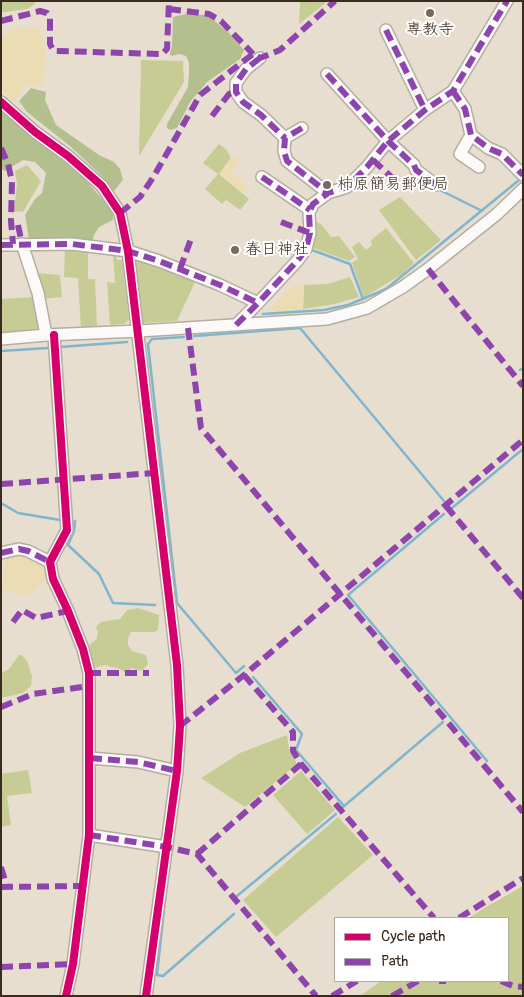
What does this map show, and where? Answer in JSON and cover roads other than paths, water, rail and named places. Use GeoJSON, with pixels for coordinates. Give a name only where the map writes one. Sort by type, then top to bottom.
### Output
{"type":"FeatureCollection","features":[{"type":"Feature","properties":{"kind":"street"},"geometry":{"type":"LineString","coordinates":[[236,324],[258,303],[306,249],[310,231],[310,210],[313,204],[328,192],[347,187],[368,167],[388,140],[425,110],[453,91],[503,4]]}},
{"type":"Feature","properties":{"kind":"street"},"geometry":{"type":"LineString","coordinates":[[386,30],[425,110]]}},
{"type":"Feature","properties":{"kind":"street"},"geometry":{"type":"LineString","coordinates":[[260,58],[246,69],[236,83],[236,92],[243,102],[261,115],[285,138]]}},
{"type":"Feature","properties":{"kind":"street"},"geometry":{"type":"LineString","coordinates":[[327,74],[388,140],[414,164],[416,170],[436,185]]}},
{"type":"Feature","properties":{"kind":"street"},"geometry":{"type":"LineString","coordinates":[[453,91],[465,109],[472,135],[488,148],[502,154],[523,175]]}},
{"type":"Feature","properties":{"kind":"street"},"geometry":{"type":"LineString","coordinates":[[1,102],[102,186],[120,213],[128,251],[177,665],[180,726],[177,771],[146,996]]}},
{"type":"Feature","properties":{"kind":"street"},"geometry":{"type":"LineString","coordinates":[[285,138],[302,128]]}},
{"type":"Feature","properties":{"kind":"street"},"geometry":{"type":"LineString","coordinates":[[472,135],[460,154],[479,167]]}},
{"type":"Feature","properties":{"kind":"street"},"geometry":{"type":"LineString","coordinates":[[285,138],[284,151],[287,161],[328,192]]}},
{"type":"Feature","properties":{"kind":"street"},"geometry":{"type":"LineString","coordinates":[[262,177],[310,210]]}},
{"type":"Feature","properties":{"kind":"street"},"geometry":{"type":"LineString","coordinates":[[1,339],[327,319],[367,308],[428,270],[497,214],[523,189]]}},
{"type":"Feature","properties":{"kind":"street"},"geometry":{"type":"LineString","coordinates":[[22,244],[50,335],[67,530],[50,562],[53,579],[76,630],[89,673],[89,835],[73,964],[66,996]]}},
{"type":"Feature","properties":{"kind":"street"},"geometry":{"type":"LineString","coordinates":[[1,245],[72,244],[128,251],[220,285],[258,303]]}},
{"type":"Feature","properties":{"kind":"street"},"geometry":{"type":"LineString","coordinates":[[1,552],[19,549],[28,551],[50,562]]}},
{"type":"Feature","properties":{"kind":"street"},"geometry":{"type":"LineString","coordinates":[[90,758],[138,762],[177,771]]}},
{"type":"Feature","properties":{"kind":"street"},"geometry":{"type":"LineString","coordinates":[[89,835],[167,847]]}},
{"type":"Feature","properties":{"kind":"waterway"},"geometry":{"type":"LineString","coordinates":[[263,314],[324,310],[348,305],[386,289],[519,180]]}},
{"type":"Feature","properties":{"kind":"waterway"},"geometry":{"type":"LineString","coordinates":[[438,189],[482,211]]}},
{"type":"Feature","properties":{"kind":"waterway"},"geometry":{"type":"LineString","coordinates":[[312,250],[350,264],[363,299]]}},
{"type":"Feature","properties":{"kind":"waterway"},"geometry":{"type":"LineString","coordinates":[[194,336],[300,328],[444,501]]}},
{"type":"Feature","properties":{"kind":"waterway"},"geometry":{"type":"LineString","coordinates":[[184,337],[152,339],[148,344],[177,603],[236,673],[244,666]]}},
{"type":"Feature","properties":{"kind":"waterway"},"geometry":{"type":"LineString","coordinates":[[60,347],[127,342]]}},
{"type":"Feature","properties":{"kind":"waterway"},"geometry":{"type":"LineString","coordinates":[[1,351],[48,348]]}},
{"type":"Feature","properties":{"kind":"waterway"},"geometry":{"type":"LineString","coordinates":[[452,508],[523,449]]}},
{"type":"Feature","properties":{"kind":"waterway"},"geometry":{"type":"LineString","coordinates":[[1,503],[18,513],[60,520]]}},
{"type":"Feature","properties":{"kind":"waterway"},"geometry":{"type":"LineString","coordinates":[[444,514],[348,595],[487,761]]}},
{"type":"Feature","properties":{"kind":"waterway"},"geometry":{"type":"LineString","coordinates":[[75,521],[74,531],[68,545],[99,574],[113,603],[155,605]]}},
{"type":"Feature","properties":{"kind":"waterway"},"geometry":{"type":"LineString","coordinates":[[253,677],[302,734],[296,750],[344,806]]}},
{"type":"Feature","properties":{"kind":"waterway"},"geometry":{"type":"LineString","coordinates":[[343,807],[443,722]]}},
{"type":"Feature","properties":{"kind":"waterway"},"geometry":{"type":"LineString","coordinates":[[237,896],[336,814]]}},
{"type":"Feature","properties":{"kind":"waterway"},"geometry":{"type":"LineString","coordinates":[[167,881],[157,975],[163,976],[234,914]]}},
{"type":"Feature","properties":{"kind":"place","name":"専教寺"},"geometry":{"type":"Point","coordinates":[430,13]}},
{"type":"Feature","properties":{"kind":"place","name":"柿原簡易郵便局"},"geometry":{"type":"Point","coordinates":[327,185]}},
{"type":"Feature","properties":{"kind":"place","name":"春日神社"},"geometry":{"type":"Point","coordinates":[235,250]}}]}
